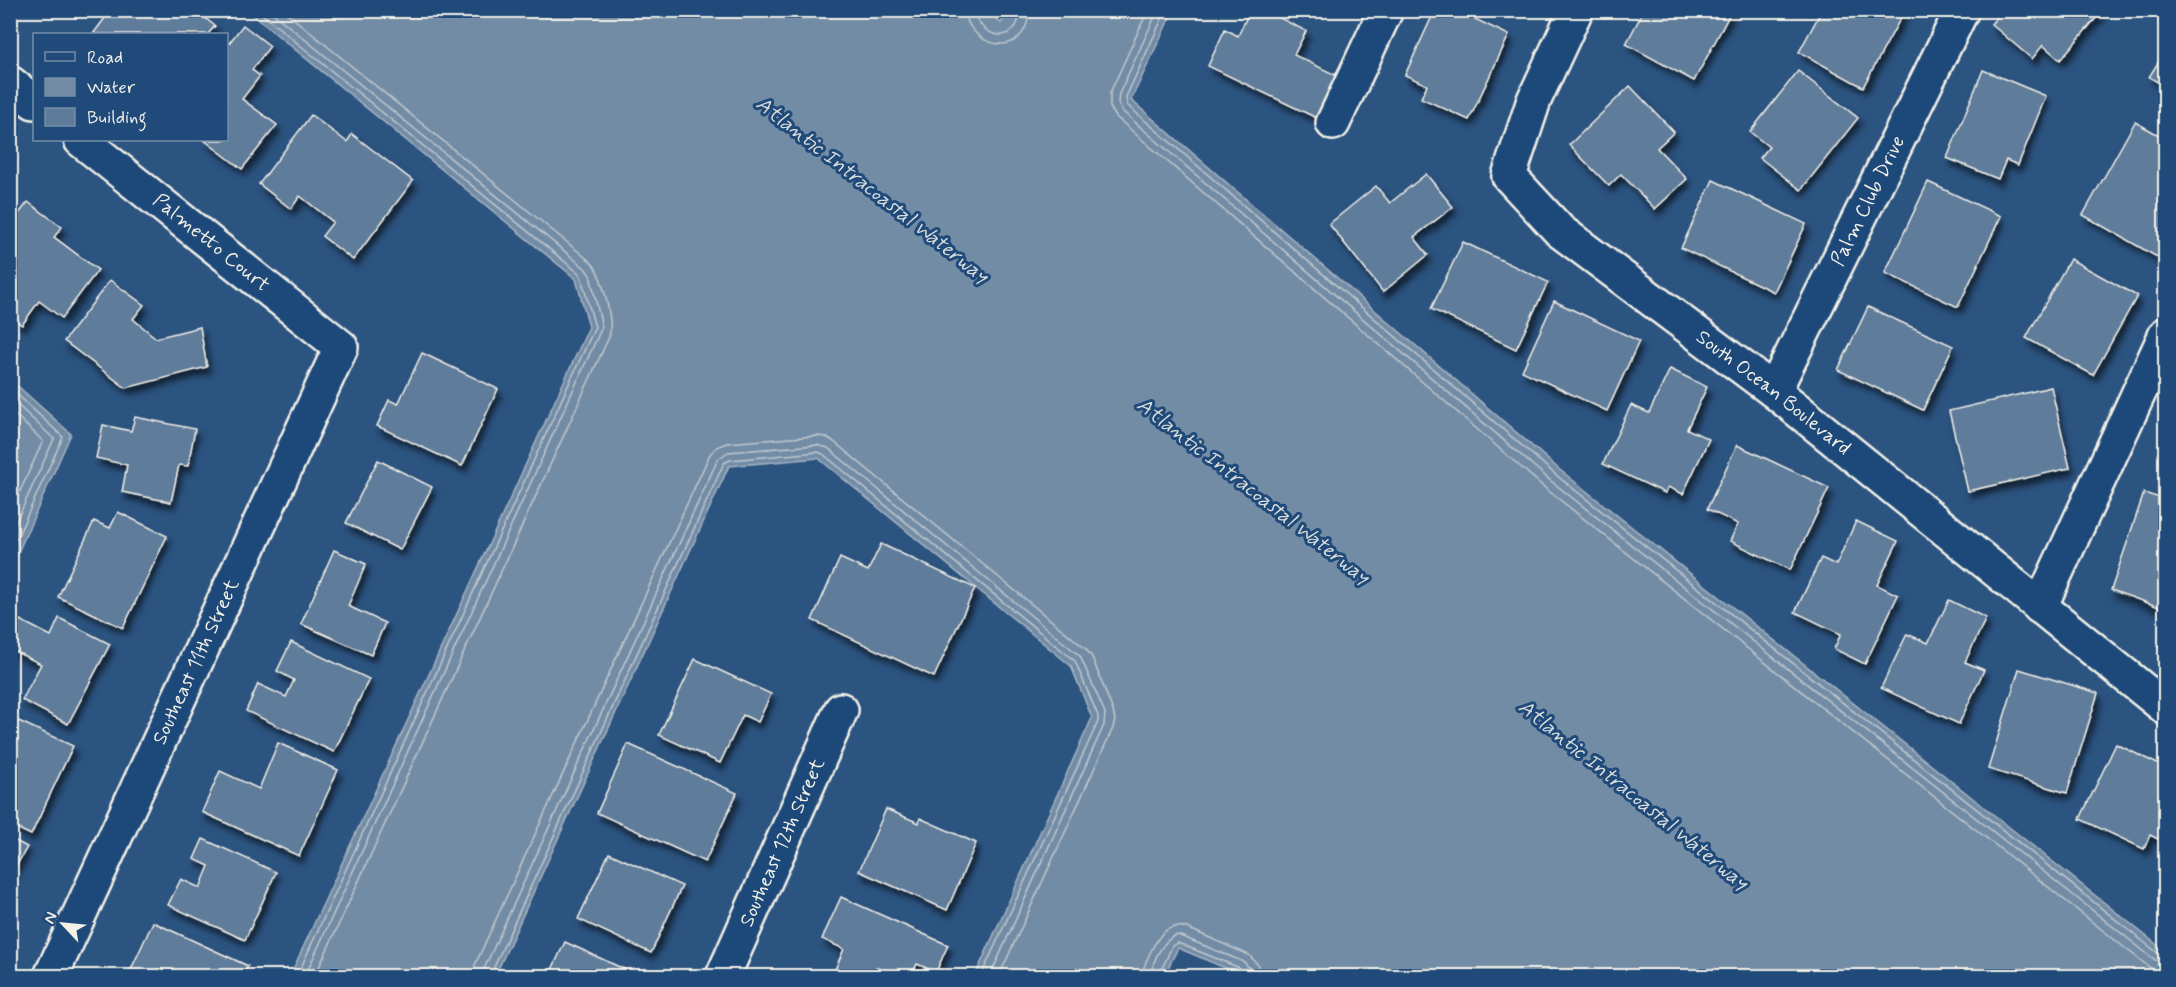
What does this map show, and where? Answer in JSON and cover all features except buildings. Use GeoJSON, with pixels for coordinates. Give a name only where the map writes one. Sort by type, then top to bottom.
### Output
{"type":"FeatureCollection","features":[{"type":"Feature","properties":{"kind":"street"},"geometry":{"type":"LineString","coordinates":[[1333,123],[1386,10]]}},
{"type":"Feature","properties":{"kind":"street","name":"South Ocean Boulevard"},"geometry":{"type":"LineString","coordinates":[[1576,10],[1534,100],[1509,176],[1560,231],[1774,392],[2166,708]]}},
{"type":"Feature","properties":{"kind":"street","name":"Palm Club Drive"},"geometry":{"type":"LineString","coordinates":[[1774,392],[1962,10]]}},
{"type":"Feature","properties":{"kind":"street"},"geometry":{"type":"LineString","coordinates":[[10,83],[33,101]]}},
{"type":"Feature","properties":{"kind":"street","name":"Palmetto Court"},"geometry":{"type":"LineString","coordinates":[[82,141],[341,347]]}},
{"type":"Feature","properties":{"kind":"street"},"geometry":{"type":"LineString","coordinates":[[2040,607],[2166,334]]}},
{"type":"Feature","properties":{"kind":"street","name":"Southeast 11th Street"},"geometry":{"type":"LineString","coordinates":[[51,976],[341,347]]}},
{"type":"Feature","properties":{"kind":"street","name":"Southeast 12th Street"},"geometry":{"type":"LineString","coordinates":[[723,976],[841,710]]}},
{"type":"Feature","properties":{"kind":"water","name":"Atlantic Intracoastal Waterway"},"geometry":{"type":"Polygon","coordinates":[[[985,10],[1001,23],[1008,11],[1173,11],[1131,100],[1560,470],[2165,951],[2165,976],[1244,976],[1178,948],[1164,976],[975,976],[1092,718],[1071,666],[818,458],[729,466],[495,976],[290,976],[589,327],[576,279],[248,11],[985,10]]]}},
{"type":"Feature","properties":{"kind":"water"},"geometry":{"type":"Polygon","coordinates":[[[11,380],[71,434],[11,568],[11,380]]]}}]}
